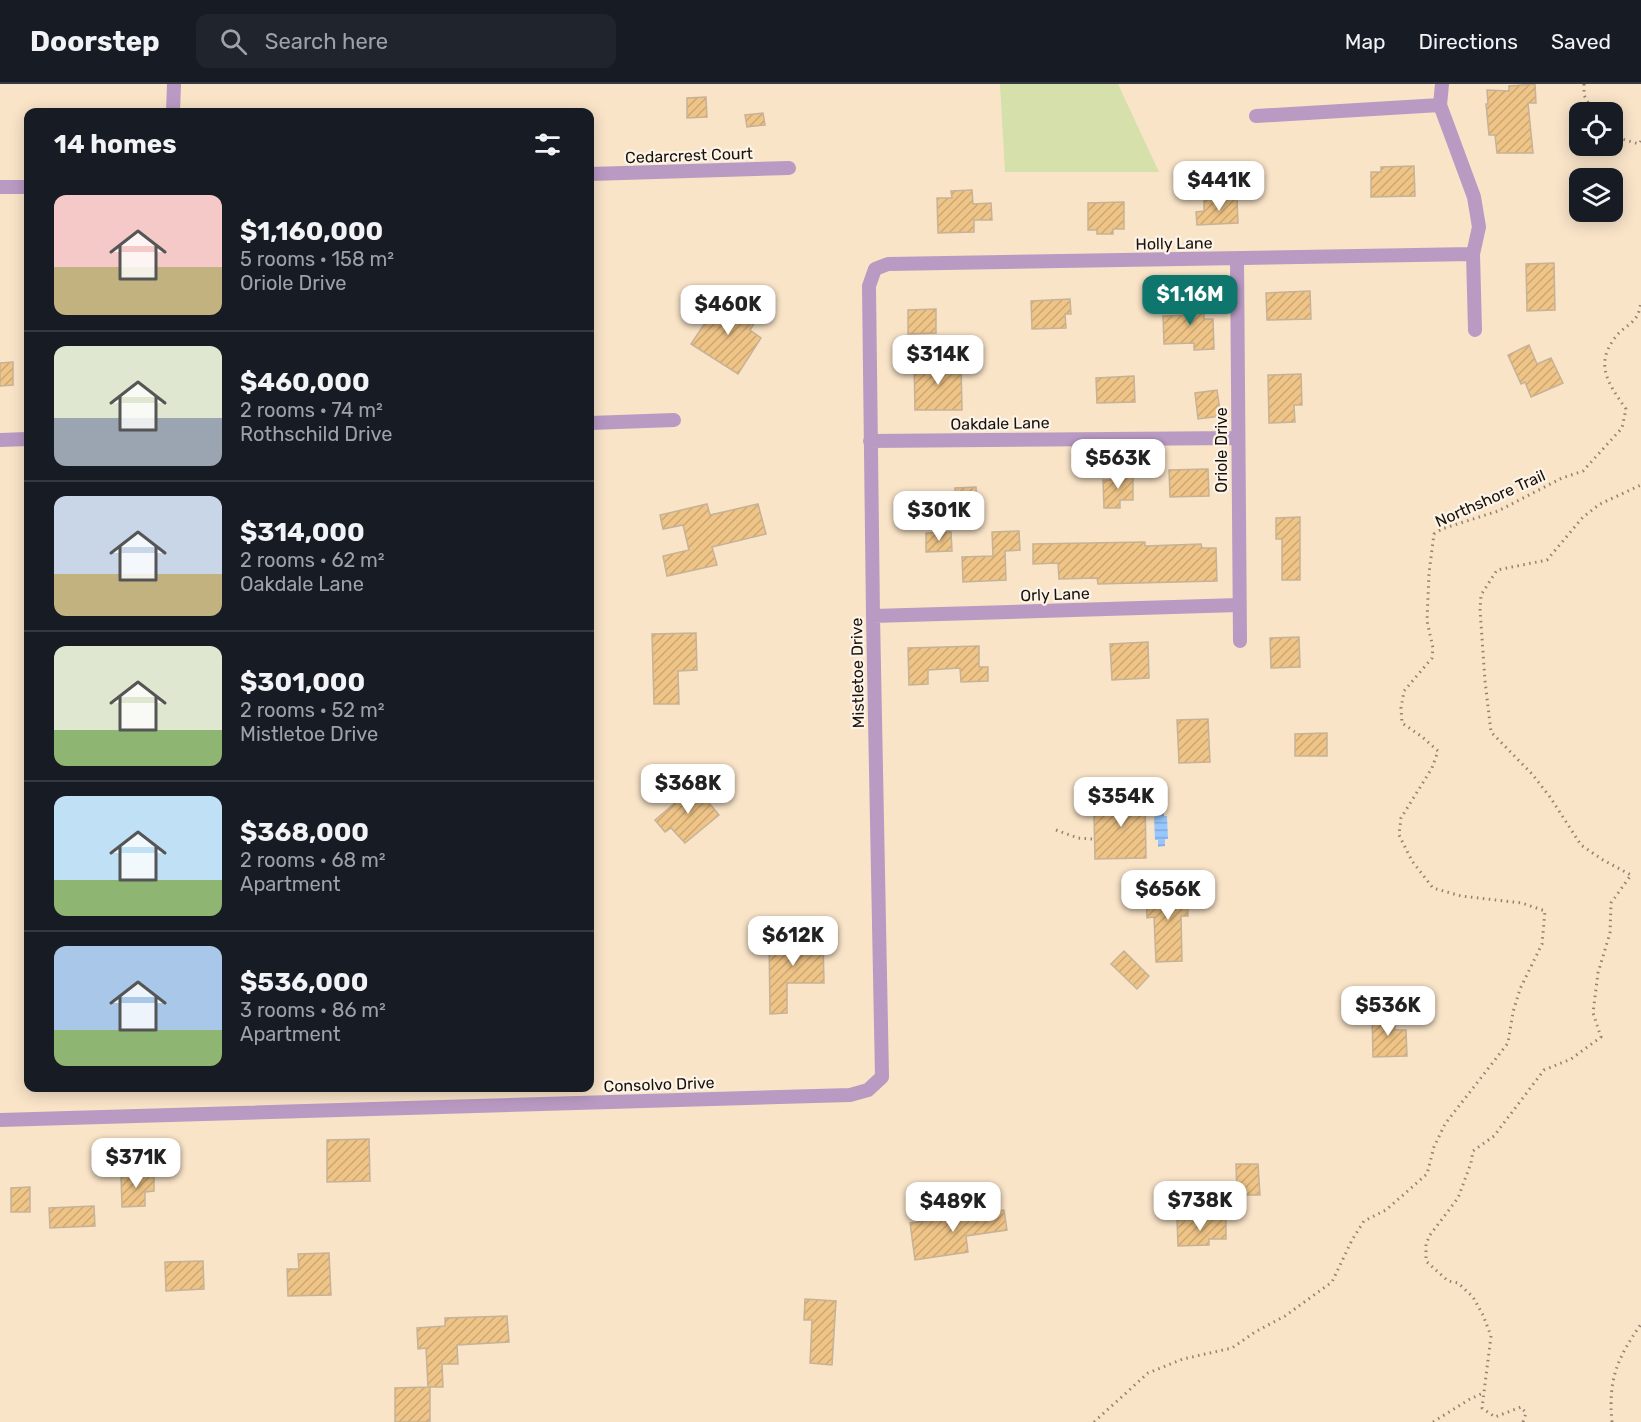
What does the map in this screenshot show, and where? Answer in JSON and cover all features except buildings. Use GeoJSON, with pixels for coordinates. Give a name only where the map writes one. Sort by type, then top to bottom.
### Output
{"type":"FeatureCollection","features":[{"type":"Feature","properties":{"kind":"street"},"geometry":{"type":"LineString","coordinates":[[173,108],[174,84]]}},
{"type":"Feature","properties":{"kind":"street"},"geometry":{"type":"LineString","coordinates":[[1442,84],[1440,105],[1474,197],[1479,227],[1473,254],[1475,330]]}},
{"type":"Feature","properties":{"kind":"street"},"geometry":{"type":"LineString","coordinates":[[1256,116],[1440,105]]}},
{"type":"Feature","properties":{"kind":"street","name":"Cedarcrest Court"},"geometry":{"type":"LineString","coordinates":[[594,174],[789,168]]}},
{"type":"Feature","properties":{"kind":"street"},"geometry":{"type":"LineString","coordinates":[[0,187],[24,187]]}},
{"type":"Feature","properties":{"kind":"street","name":"Holly Lane"},"geometry":{"type":"LineString","coordinates":[[875,269],[888,264],[1473,254]]}},
{"type":"Feature","properties":{"kind":"street","name":"Oriole Drive"},"geometry":{"type":"LineString","coordinates":[[1237,259],[1240,641]]}},
{"type":"Feature","properties":{"kind":"street","name":"Mistletoe Drive"},"geometry":{"type":"LineString","coordinates":[[875,269],[869,286],[870,441],[882,1077]]}},
{"type":"Feature","properties":{"kind":"street"},"geometry":{"type":"LineString","coordinates":[[594,423],[674,420]]}},
{"type":"Feature","properties":{"kind":"street","name":"Oakdale Lane"},"geometry":{"type":"LineString","coordinates":[[870,441],[1238,438]]}},
{"type":"Feature","properties":{"kind":"street"},"geometry":{"type":"LineString","coordinates":[[0,440],[24,439]]}},
{"type":"Feature","properties":{"kind":"street","name":"Orly Lane"},"geometry":{"type":"LineString","coordinates":[[873,616],[1239,605]]}},
{"type":"Feature","properties":{"kind":"street","name":"Consolvo Drive"},"geometry":{"type":"LineString","coordinates":[[0,1120],[850,1095],[868,1090],[882,1077]]}},
{"type":"Feature","properties":{"kind":"path"},"geometry":{"type":"LineString","coordinates":[[1584,84],[1584,95],[1588,102]]}},
{"type":"Feature","properties":{"kind":"path"},"geometry":{"type":"LineString","coordinates":[[1623,139],[1640,143]]}},
{"type":"Feature","properties":{"kind":"path","name":"Northshore Trail"},"geometry":{"type":"LineString","coordinates":[[1094,1422],[1149,1373],[1183,1359],[1232,1348],[1255,1332],[1285,1316],[1332,1282],[1352,1240],[1364,1221],[1386,1210],[1427,1174],[1434,1147],[1445,1124],[1508,1043],[1513,1012],[1520,989],[1542,944],[1545,911],[1522,903],[1461,896],[1433,888],[1412,861],[1399,835],[1401,818],[1432,768],[1438,751],[1402,723],[1401,708],[1404,691],[1432,658],[1433,648],[1427,621],[1429,573],[1434,534],[1442,529],[1498,511],[1562,478],[1583,471],[1622,428],[1626,409],[1614,392],[1604,371],[1607,351],[1619,333],[1636,318],[1641,303]]}},
{"type":"Feature","properties":{"kind":"path"},"geometry":{"type":"LineString","coordinates":[[1523,1422],[1526,1413],[1521,1407],[1495,1417],[1482,1408],[1491,1336],[1473,1297],[1458,1283],[1448,1281],[1426,1262],[1426,1244],[1430,1235],[1458,1198],[1473,1151],[1494,1136],[1544,1070],[1571,1059],[1601,1037],[1593,1013],[1598,973],[1610,933],[1611,903],[1631,875],[1581,845],[1532,774],[1491,732],[1480,609],[1481,595],[1497,570],[1547,560],[1583,517],[1607,500],[1641,484]]}},
{"type":"Feature","properties":{"kind":"path"},"geometry":{"type":"LineString","coordinates":[[1056,830],[1078,838],[1092,839]]}},
{"type":"Feature","properties":{"kind":"path"},"geometry":{"type":"LineString","coordinates":[[1612,1422],[1614,1371],[1624,1348],[1641,1324]]}},
{"type":"Feature","properties":{"kind":"path"},"geometry":{"type":"LineString","coordinates":[[1433,1422],[1484,1393]]}},
{"type":"Feature","properties":{"kind":"green space"},"geometry":{"type":"Polygon","coordinates":[[[1000,84],[1118,84],[1159,172],[1005,172],[1000,84]]]}},
{"type":"Feature","properties":{"kind":"water"},"geometry":{"type":"Polygon","coordinates":[[[1157,810],[1164,810],[1164,816],[1167,816],[1168,839],[1165,839],[1165,846],[1158,847],[1158,840],[1155,840],[1154,817],[1157,816],[1157,810]]]}}]}
